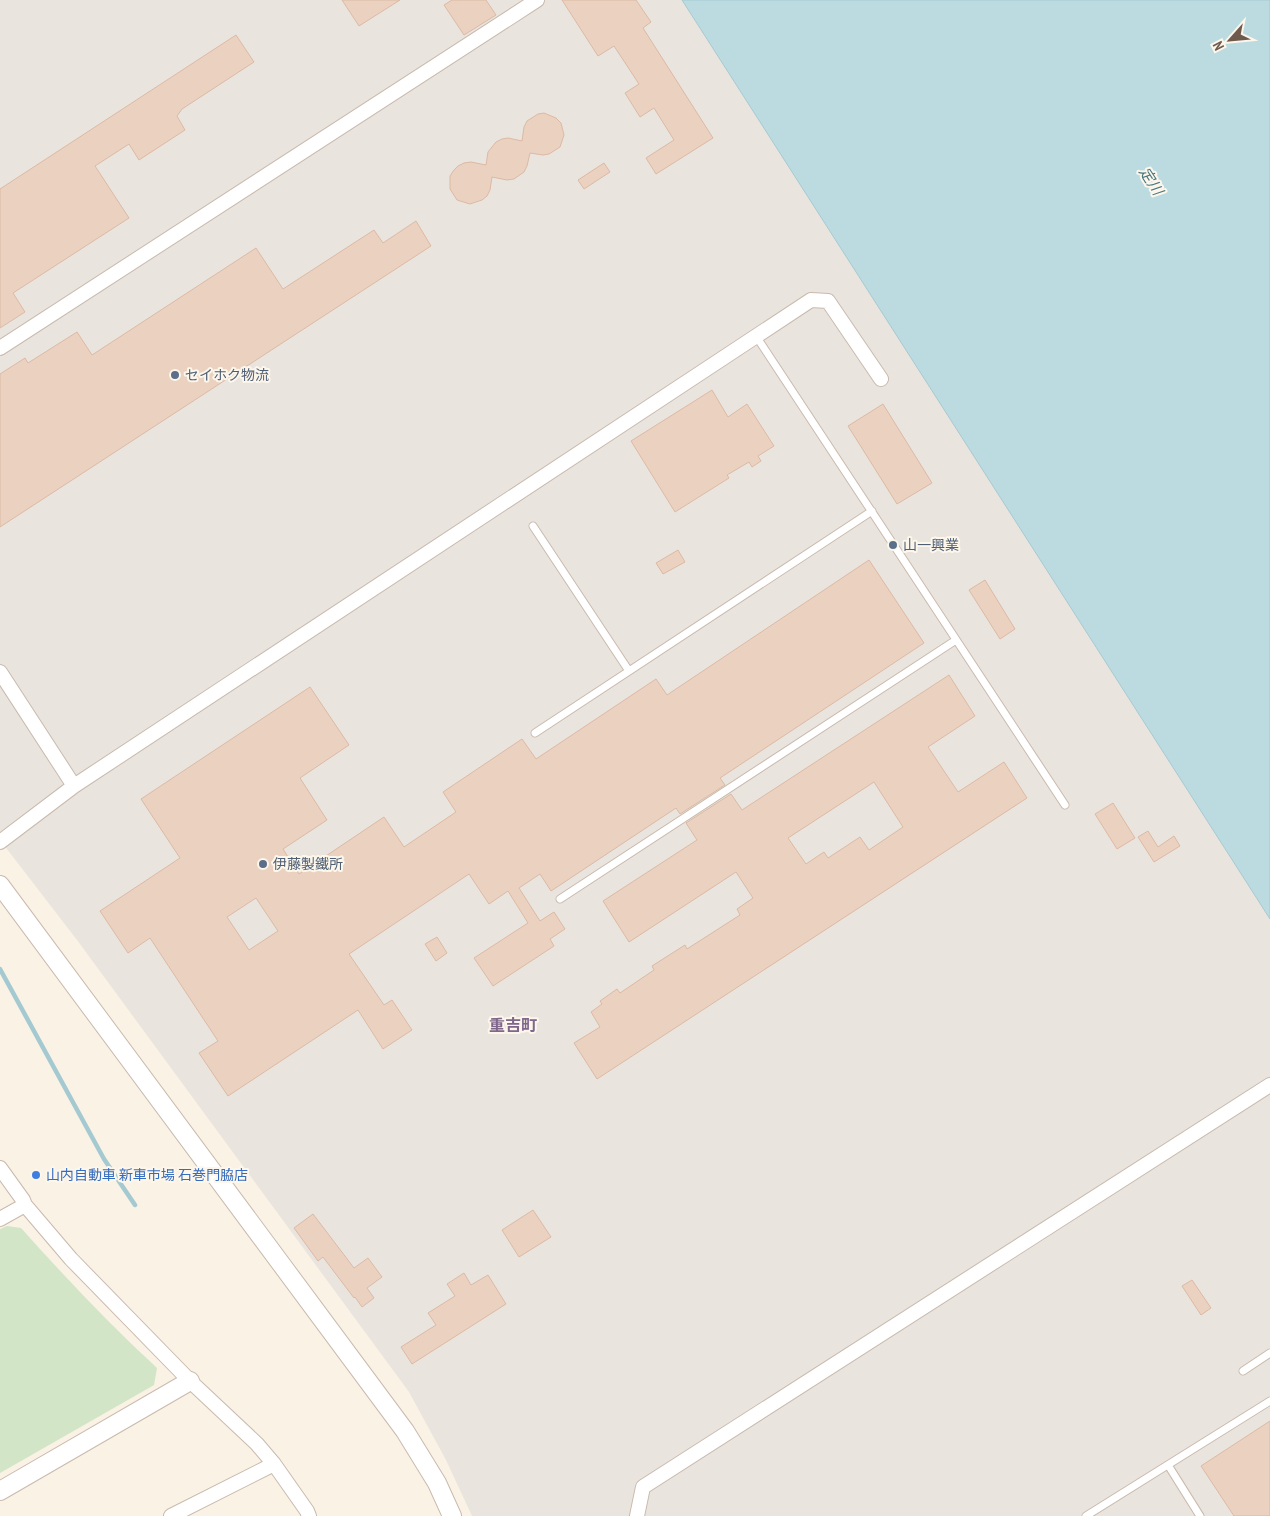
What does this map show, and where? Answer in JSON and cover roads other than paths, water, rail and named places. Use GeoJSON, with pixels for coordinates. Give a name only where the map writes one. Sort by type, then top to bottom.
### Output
{"type":"FeatureCollection","features":[{"type":"Feature","properties":{"kind":"street"},"geometry":{"type":"LineString","coordinates":[[0,348],[537,0]]}},
{"type":"Feature","properties":{"kind":"street"},"geometry":{"type":"LineString","coordinates":[[0,842],[74,786],[811,300],[828,301],[881,379]]}},
{"type":"Feature","properties":{"kind":"street"},"geometry":{"type":"LineString","coordinates":[[0,672],[74,786]]}},
{"type":"Feature","properties":{"kind":"street"},"geometry":{"type":"LineString","coordinates":[[0,885],[405,1430],[437,1483],[452,1516]]}},
{"type":"Feature","properties":{"kind":"street"},"geometry":{"type":"LineString","coordinates":[[637,1516],[643,1487],[1270,1085]]}},
{"type":"Feature","properties":{"kind":"street"},"geometry":{"type":"LineString","coordinates":[[0,1168],[25,1205],[71,1259],[190,1381],[257,1444],[274,1464],[309,1516]]}},
{"type":"Feature","properties":{"kind":"street"},"geometry":{"type":"LineString","coordinates":[[0,1219],[25,1205]]}},
{"type":"Feature","properties":{"kind":"street"},"geometry":{"type":"LineString","coordinates":[[0,1491],[190,1381]]}},
{"type":"Feature","properties":{"kind":"street"},"geometry":{"type":"LineString","coordinates":[[171,1516],[274,1464]]}},
{"type":"Feature","properties":{"kind":"lane"},"geometry":{"type":"LineString","coordinates":[[756,336],[1065,805]]}},
{"type":"Feature","properties":{"kind":"lane"},"geometry":{"type":"LineString","coordinates":[[535,733],[872,511]]}},
{"type":"Feature","properties":{"kind":"lane"},"geometry":{"type":"LineString","coordinates":[[533,526],[629,671]]}},
{"type":"Feature","properties":{"kind":"lane"},"geometry":{"type":"LineString","coordinates":[[560,899],[956,640]]}},
{"type":"Feature","properties":{"kind":"lane"},"geometry":{"type":"LineString","coordinates":[[1243,1371],[1270,1353]]}},
{"type":"Feature","properties":{"kind":"lane"},"geometry":{"type":"LineString","coordinates":[[1086,1516],[1270,1401]]}},
{"type":"Feature","properties":{"kind":"lane"},"geometry":{"type":"LineString","coordinates":[[1168,1465],[1200,1516]]}},
{"type":"Feature","properties":{"kind":"water","name":"定川"},"geometry":{"type":"Polygon","coordinates":[[[682,0],[1270,0],[1270,919],[682,0]]]}},
{"type":"Feature","properties":{"kind":"waterway"},"geometry":{"type":"LineString","coordinates":[[0,969],[104,1159],[135,1205]]}},
{"type":"Feature","properties":{"kind":"place","name":"セイホク物流"},"geometry":{"type":"Point","coordinates":[175,375]}},
{"type":"Feature","properties":{"kind":"place","name":"山一興業"},"geometry":{"type":"Point","coordinates":[893,545]}},
{"type":"Feature","properties":{"kind":"place","name":"伊藤製鐵所"},"geometry":{"type":"Point","coordinates":[263,864]}},
{"type":"Feature","properties":{"kind":"place","name":"山内自動車 新車市場 石巻門脇店"},"geometry":{"type":"Point","coordinates":[36,1175]}},
{"type":"Feature","properties":{"kind":"district","name":"重吉町"},"geometry":{"type":"Point","coordinates":[513,1025]}}]}
